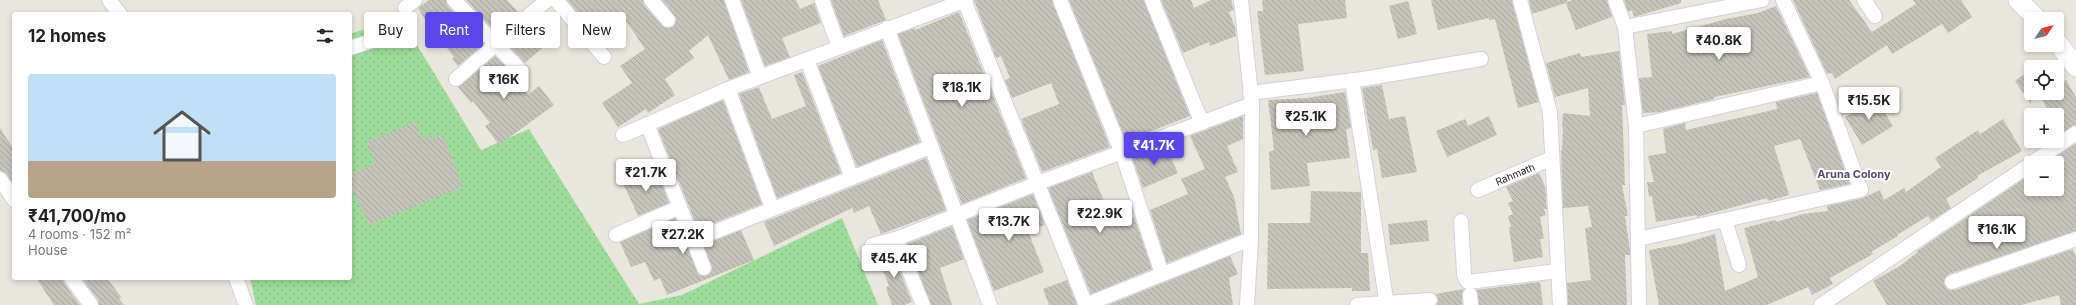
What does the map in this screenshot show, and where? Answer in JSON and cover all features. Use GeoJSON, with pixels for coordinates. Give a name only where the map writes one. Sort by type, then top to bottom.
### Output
{"type":"FeatureCollection","features":[{"type":"Feature","properties":{"kind":"street"},"geometry":{"type":"LineString","coordinates":[[109,0],[118,12]]}},
{"type":"Feature","properties":{"kind":"street"},"geometry":{"type":"LineString","coordinates":[[454,0],[491,38]]}},
{"type":"Feature","properties":{"kind":"street"},"geometry":{"type":"LineString","coordinates":[[533,12],[547,0]]}},
{"type":"Feature","properties":{"kind":"street"},"geometry":{"type":"LineString","coordinates":[[556,0],[604,57]]}},
{"type":"Feature","properties":{"kind":"street"},"geometry":{"type":"LineString","coordinates":[[651,0],[668,20]]}},
{"type":"Feature","properties":{"kind":"street"},"geometry":{"type":"LineString","coordinates":[[732,0],[760,77]]}},
{"type":"Feature","properties":{"kind":"street"},"geometry":{"type":"LineString","coordinates":[[822,0],[839,47]]}},
{"type":"Feature","properties":{"kind":"street"},"geometry":{"type":"LineString","coordinates":[[623,135],[728,89],[807,60],[887,28],[965,0],[1086,305],[1251,239]]}},
{"type":"Feature","properties":{"kind":"street"},"geometry":{"type":"LineString","coordinates":[[1060,0],[1122,153],[1162,274]]}},
{"type":"Feature","properties":{"kind":"street"},"geometry":{"type":"LineString","coordinates":[[1152,0],[1202,123]]}},
{"type":"Feature","properties":{"kind":"street"},"geometry":{"type":"LineString","coordinates":[[1241,0],[1251,99],[1251,239],[1247,305]]}},
{"type":"Feature","properties":{"kind":"street"},"geometry":{"type":"LineString","coordinates":[[1520,0],[1550,112],[1560,305]]}},
{"type":"Feature","properties":{"kind":"street"},"geometry":{"type":"LineString","coordinates":[[1615,0],[1625,28],[1636,126],[1639,305]]}},
{"type":"Feature","properties":{"kind":"street"},"geometry":{"type":"LineString","coordinates":[[1625,28],[1762,0]]}},
{"type":"Feature","properties":{"kind":"street"},"geometry":{"type":"LineString","coordinates":[[1638,239],[1861,190],[1822,83],[1783,0]]}},
{"type":"Feature","properties":{"kind":"street"},"geometry":{"type":"LineString","coordinates":[[1864,0],[1874,16]]}},
{"type":"Feature","properties":{"kind":"street"},"geometry":{"type":"LineString","coordinates":[[2018,0],[2030,12]]}},
{"type":"Feature","properties":{"kind":"street"},"geometry":{"type":"LineString","coordinates":[[887,28],[990,305]]}},
{"type":"Feature","properties":{"kind":"street"},"geometry":{"type":"LineString","coordinates":[[352,47],[364,44]]}},
{"type":"Feature","properties":{"kind":"street"},"geometry":{"type":"LineString","coordinates":[[456,79],[492,48]]}},
{"type":"Feature","properties":{"kind":"street"},"geometry":{"type":"LineString","coordinates":[[501,48],[522,72]]}},
{"type":"Feature","properties":{"kind":"street"},"geometry":{"type":"LineString","coordinates":[[2064,51],[2076,67]]}},
{"type":"Feature","properties":{"kind":"street"},"geometry":{"type":"LineString","coordinates":[[872,245],[896,239],[1038,183],[1202,123],[1251,99],[1481,58]]}},
{"type":"Feature","properties":{"kind":"street"},"geometry":{"type":"LineString","coordinates":[[807,60],[852,178]]}},
{"type":"Feature","properties":{"kind":"street"},"geometry":{"type":"LineString","coordinates":[[1352,80],[1387,304]]}},
{"type":"Feature","properties":{"kind":"street"},"geometry":{"type":"LineString","coordinates":[[1636,126],[1822,83]]}},
{"type":"Feature","properties":{"kind":"street"},"geometry":{"type":"LineString","coordinates":[[728,89],[772,208]]}},
{"type":"Feature","properties":{"kind":"street"},"geometry":{"type":"LineString","coordinates":[[648,124],[704,268]]}},
{"type":"Feature","properties":{"kind":"street"},"geometry":{"type":"LineString","coordinates":[[2043,156],[2076,134]]}},
{"type":"Feature","properties":{"kind":"street"},"geometry":{"type":"LineString","coordinates":[[694,240],[930,147]]}},
{"type":"Feature","properties":{"kind":"street","name":"Rahmath"},"geometry":{"type":"LineString","coordinates":[[1478,190],[1552,158]]}},
{"type":"Feature","properties":{"kind":"street"},"geometry":{"type":"LineString","coordinates":[[1821,305],[2024,168]]}},
{"type":"Feature","properties":{"kind":"street"},"geometry":{"type":"LineString","coordinates":[[616,235],[680,206]]}},
{"type":"Feature","properties":{"kind":"street"},"geometry":{"type":"LineString","coordinates":[[1725,220],[1738,265]]}},
{"type":"Feature","properties":{"kind":"street"},"geometry":{"type":"LineString","coordinates":[[1461,221],[1464,273],[1468,282],[1558,271]]}},
{"type":"Feature","properties":{"kind":"street"},"geometry":{"type":"LineString","coordinates":[[896,239],[923,305]]}},
{"type":"Feature","properties":{"kind":"street"},"geometry":{"type":"LineString","coordinates":[[1952,282],[2076,239]]}},
{"type":"Feature","properties":{"kind":"street"},"geometry":{"type":"LineString","coordinates":[[72,280],[91,305]]}},
{"type":"Feature","properties":{"kind":"street"},"geometry":{"type":"LineString","coordinates":[[237,280],[246,305]]}},
{"type":"Feature","properties":{"kind":"street"},"geometry":{"type":"LineString","coordinates":[[1357,305],[1430,300]]}},
{"type":"Feature","properties":{"kind":"green space"},"geometry":{"type":"Polygon","coordinates":[[[364,29],[364,48],[417,48],[417,45],[481,150],[529,129],[639,304],[682,295],[842,218],[878,305],[256,305],[250,280],[352,280],[352,33],[364,29]]]}},
{"type":"Feature","properties":{"kind":"building"},"geometry":{"type":"Polygon","coordinates":[[[429,0],[446,0],[448,6],[454,12],[425,12],[425,20],[418,8],[429,0]]]}},
{"type":"Feature","properties":{"kind":"building"},"geometry":{"type":"Polygon","coordinates":[[[466,0],[507,0],[518,12],[491,12],[491,28],[483,19],[483,12],[477,12],[466,0]]]}},
{"type":"Feature","properties":{"kind":"building"},"geometry":{"type":"Polygon","coordinates":[[[567,0],[643,0],[645,6],[662,26],[669,28],[674,26],[676,18],[662,0],[724,0],[749,72],[729,80],[708,35],[689,51],[694,58],[665,79],[675,95],[648,113],[646,109],[618,127],[602,103],[632,83],[620,66],[645,49],[626,21],[626,12],[577,12],[567,0]]]}},
{"type":"Feature","properties":{"kind":"building"},"geometry":{"type":"Polygon","coordinates":[[[741,0],[796,0],[800,9],[814,3],[821,23],[782,38],[790,57],[765,66],[741,0]]]}},
{"type":"Feature","properties":{"kind":"building"},"geometry":{"type":"Polygon","coordinates":[[[831,0],[878,0],[886,20],[844,36],[831,0]]]}},
{"type":"Feature","properties":{"kind":"building"},"geometry":{"type":"Polygon","coordinates":[[[974,0],[1052,0],[1110,147],[1042,172],[1021,119],[1059,104],[1051,83],[1012,98],[1005,80],[1010,78],[1001,56],[996,58],[974,0]]]}},
{"type":"Feature","properties":{"kind":"building"},"geometry":{"type":"Polygon","coordinates":[[[1069,0],[1144,0],[1190,116],[1126,141],[1069,0]]]}},
{"type":"Feature","properties":{"kind":"building"},"geometry":{"type":"Polygon","coordinates":[[[1161,0],[1191,0],[1194,8],[1211,0],[1231,0],[1234,10],[1229,12],[1235,27],[1236,36],[1210,46],[1209,42],[1183,53],[1161,0]]]}},
{"type":"Feature","properties":{"kind":"building"},"geometry":{"type":"Polygon","coordinates":[[[1262,0],[1345,0],[1347,18],[1298,24],[1304,71],[1265,75],[1257,11],[1263,11],[1262,0]]]}},
{"type":"Feature","properties":{"kind":"building"},"geometry":{"type":"Polygon","coordinates":[[[1431,0],[1512,0],[1539,102],[1518,108],[1495,19],[1489,20],[1489,18],[1438,30],[1431,0]]]}},
{"type":"Feature","properties":{"kind":"building"},"geometry":{"type":"Polygon","coordinates":[[[1529,0],[1567,0],[1567,2],[1573,0],[1607,0],[1612,17],[1576,30],[1566,3],[1532,14],[1529,0]]]}},
{"type":"Feature","properties":{"kind":"building"},"geometry":{"type":"Polygon","coordinates":[[[1624,0],[1681,0],[1681,3],[1634,17],[1632,10],[1628,12],[1624,0]]]}},
{"type":"Feature","properties":{"kind":"building"},"geometry":{"type":"Polygon","coordinates":[[[1793,0],[1849,0],[1872,32],[1916,4],[1913,0],[1961,0],[1972,17],[1948,33],[1942,24],[1892,54],[1887,45],[1835,79],[1832,73],[1827,74],[1793,0]]]}},
{"type":"Feature","properties":{"kind":"building"},"geometry":{"type":"Polygon","coordinates":[[[1408,1],[1417,34],[1398,39],[1389,6],[1408,1]]]}},
{"type":"Feature","properties":{"kind":"building"},"geometry":{"type":"Polygon","coordinates":[[[1776,6],[1810,77],[1714,97],[1714,99],[1660,112],[1643,113],[1639,78],[1652,77],[1647,34],[1672,31],[1672,34],[1726,19],[1758,13],[1776,6]]]}},
{"type":"Feature","properties":{"kind":"building"},"geometry":{"type":"Polygon","coordinates":[[[959,12],[1026,178],[962,204],[898,34],[915,28],[915,30],[959,12]]]}},
{"type":"Feature","properties":{"kind":"building"},"geometry":{"type":"Polygon","coordinates":[[[882,40],[920,142],[857,167],[818,66],[882,40]]]}},
{"type":"Feature","properties":{"kind":"building"},"geometry":{"type":"Polygon","coordinates":[[[447,48],[479,48],[458,66],[452,59],[454,57],[447,48]]]}},
{"type":"Feature","properties":{"kind":"building"},"geometry":{"type":"Polygon","coordinates":[[[511,48],[542,48],[525,63],[511,48]]]}},
{"type":"Feature","properties":{"kind":"building"},"geometry":{"type":"Polygon","coordinates":[[[1619,51],[1625,105],[1622,105],[1625,185],[1622,185],[1628,216],[1625,216],[1630,251],[1630,255],[1625,255],[1627,305],[1568,305],[1567,283],[1591,280],[1585,228],[1592,227],[1588,206],[1563,208],[1561,151],[1563,113],[1590,116],[1588,88],[1555,97],[1546,63],[1580,53],[1581,57],[1619,51]]]}},
{"type":"Feature","properties":{"kind":"building"},"geometry":{"type":"Polygon","coordinates":[[[495,56],[513,74],[528,95],[539,86],[554,105],[499,145],[485,126],[490,123],[473,101],[471,103],[458,87],[495,56]]]}},
{"type":"Feature","properties":{"kind":"building"},"geometry":{"type":"Polygon","coordinates":[[[802,72],[841,173],[777,198],[739,94],[759,87],[772,119],[806,106],[794,75],[802,72]]]}},
{"type":"Feature","properties":{"kind":"building"},"geometry":{"type":"Polygon","coordinates":[[[2024,74],[2024,94],[2015,81],[2024,74]]]}},
{"type":"Feature","properties":{"kind":"building"},"geometry":{"type":"Polygon","coordinates":[[[2066,80],[2076,97],[2076,125],[2064,132],[2064,108],[2047,108],[2042,100],[2064,100],[2064,81],[2066,80]]]}},
{"type":"Feature","properties":{"kind":"building"},"geometry":{"type":"Polygon","coordinates":[[[1382,85],[1389,119],[1405,116],[1417,172],[1382,178],[1377,149],[1373,150],[1362,88],[1382,85]]]}},
{"type":"Feature","properties":{"kind":"building"},"geometry":{"type":"Polygon","coordinates":[[[1345,92],[1351,128],[1346,129],[1350,158],[1307,163],[1310,186],[1271,190],[1269,152],[1274,150],[1268,100],[1306,98],[1345,92]]]}},
{"type":"Feature","properties":{"kind":"building"},"geometry":{"type":"Polygon","coordinates":[[[1817,93],[1850,184],[1820,190],[1800,139],[1774,146],[1789,195],[1768,201],[1767,198],[1697,217],[1697,215],[1656,222],[1652,196],[1649,197],[1647,182],[1654,182],[1648,156],[1666,153],[1663,129],[1685,123],[1686,130],[1777,109],[1776,102],[1817,93]]]}},
{"type":"Feature","properties":{"kind":"building"},"geometry":{"type":"Polygon","coordinates":[[[1879,98],[1886,111],[1884,112],[1893,126],[1862,145],[1845,117],[1879,98]]]}},
{"type":"Feature","properties":{"kind":"building"},"geometry":{"type":"Polygon","coordinates":[[[723,100],[762,204],[698,229],[658,129],[723,100]]]}},
{"type":"Feature","properties":{"kind":"building"},"geometry":{"type":"Polygon","coordinates":[[[1243,116],[1243,139],[1227,146],[1238,172],[1225,177],[1234,197],[1241,234],[1167,263],[1150,210],[1188,194],[1181,179],[1205,169],[1190,136],[1243,116]]]}},
{"type":"Feature","properties":{"kind":"building"},"geometry":{"type":"Polygon","coordinates":[[[1489,116],[1497,135],[1447,157],[1436,131],[1465,119],[1468,126],[1489,116]]]}},
{"type":"Feature","properties":{"kind":"building"},"geometry":{"type":"Polygon","coordinates":[[[2003,119],[2022,151],[1977,176],[1978,178],[1946,199],[1951,208],[1931,221],[1928,216],[1871,252],[1873,254],[1830,278],[1833,284],[1812,295],[1808,287],[1767,305],[1659,305],[1649,250],[1682,244],[1715,234],[1725,291],[1758,277],[1744,228],[1775,220],[1776,222],[1803,214],[1828,211],[1827,206],[1863,198],[1880,190],[1884,200],[1904,188],[1906,192],[1941,167],[1935,158],[1978,130],[1980,134],[2003,119]]]}},
{"type":"Feature","properties":{"kind":"building"},"geometry":{"type":"Polygon","coordinates":[[[416,122],[422,139],[431,135],[432,139],[443,134],[463,187],[369,225],[352,187],[352,173],[375,164],[366,142],[416,122]]]}},
{"type":"Feature","properties":{"kind":"building"},"geometry":{"type":"Polygon","coordinates":[[[0,128],[12,147],[12,182],[7,174],[0,170],[0,128]]]}},
{"type":"Feature","properties":{"kind":"building"},"geometry":{"type":"Polygon","coordinates":[[[2076,143],[2076,231],[1949,274],[1944,281],[1947,289],[1955,290],[2073,249],[2076,258],[2076,305],[2061,305],[2059,295],[2021,305],[1887,305],[1873,281],[1900,266],[1918,252],[1917,251],[2024,179],[2024,196],[2064,196],[2064,156],[2057,156],[2076,143]]]}},
{"type":"Feature","properties":{"kind":"building"},"geometry":{"type":"Polygon","coordinates":[[[1165,145],[1178,173],[1143,188],[1132,157],[1165,145]]]}},
{"type":"Feature","properties":{"kind":"building"},"geometry":{"type":"Polygon","coordinates":[[[926,158],[946,210],[881,234],[869,206],[854,213],[852,208],[774,246],[764,222],[926,158]]]}},
{"type":"Feature","properties":{"kind":"building"},"geometry":{"type":"Polygon","coordinates":[[[656,169],[669,203],[638,216],[623,183],[656,169]]]}},
{"type":"Feature","properties":{"kind":"building"},"geometry":{"type":"Polygon","coordinates":[[[1092,172],[1106,206],[1123,200],[1130,218],[1134,217],[1152,269],[1091,294],[1048,188],[1092,172]]]}},
{"type":"Feature","properties":{"kind":"building"},"geometry":{"type":"Polygon","coordinates":[[[1539,173],[1545,186],[1547,209],[1544,209],[1546,215],[1540,217],[1544,239],[1540,239],[1543,257],[1514,262],[1509,228],[1511,227],[1508,216],[1513,214],[1508,203],[1513,201],[1506,187],[1539,173]]]}},
{"type":"Feature","properties":{"kind":"building"},"geometry":{"type":"Polygon","coordinates":[[[1311,191],[1361,192],[1361,253],[1368,253],[1370,291],[1352,291],[1352,288],[1267,289],[1268,223],[1310,223],[1311,191]]]}},
{"type":"Feature","properties":{"kind":"building"},"geometry":{"type":"Polygon","coordinates":[[[1033,194],[1045,225],[1028,231],[1044,272],[994,291],[967,220],[1033,194]]]}},
{"type":"Feature","properties":{"kind":"building"},"geometry":{"type":"Polygon","coordinates":[[[675,218],[699,275],[707,276],[712,270],[704,245],[741,230],[754,260],[667,295],[660,278],[654,281],[645,262],[631,267],[620,242],[675,218]]]}},
{"type":"Feature","properties":{"kind":"building"},"geometry":{"type":"Polygon","coordinates":[[[1427,220],[1429,241],[1390,245],[1388,224],[1427,220]]]}},
{"type":"Feature","properties":{"kind":"building"},"geometry":{"type":"Polygon","coordinates":[[[952,226],[964,259],[940,268],[952,305],[931,305],[907,244],[952,226]]]}},
{"type":"Feature","properties":{"kind":"building"},"geometry":{"type":"Polygon","coordinates":[[[891,249],[912,302],[904,305],[892,305],[886,288],[889,286],[876,253],[891,249]]]}},
{"type":"Feature","properties":{"kind":"building"},"geometry":{"type":"Polygon","coordinates":[[[1230,256],[1238,274],[1229,278],[1233,305],[1108,305],[1230,256]]]}},
{"type":"Feature","properties":{"kind":"building"},"geometry":{"type":"Polygon","coordinates":[[[37,280],[63,280],[80,305],[54,305],[37,280]]]}},
{"type":"Feature","properties":{"kind":"building"},"geometry":{"type":"Polygon","coordinates":[[[83,280],[108,280],[121,297],[119,299],[124,305],[99,305],[98,300],[83,280]]]}},
{"type":"Feature","properties":{"kind":"building"},"geometry":{"type":"Polygon","coordinates":[[[1067,280],[1077,305],[1049,305],[1043,289],[1067,280]]]}},
{"type":"Feature","properties":{"kind":"building"},"geometry":{"type":"Polygon","coordinates":[[[1540,282],[1543,305],[1479,305],[1476,290],[1540,282]]]}},
{"type":"Feature","properties":{"kind":"building"},"geometry":{"type":"Polygon","coordinates":[[[1464,289],[1462,295],[1462,305],[1437,305],[1438,299],[1435,294],[1464,289]]]}},
{"type":"Feature","properties":{"kind":"district","name":"Aruna Colony"},"geometry":{"type":"Point","coordinates":[1854,174]}}]}
